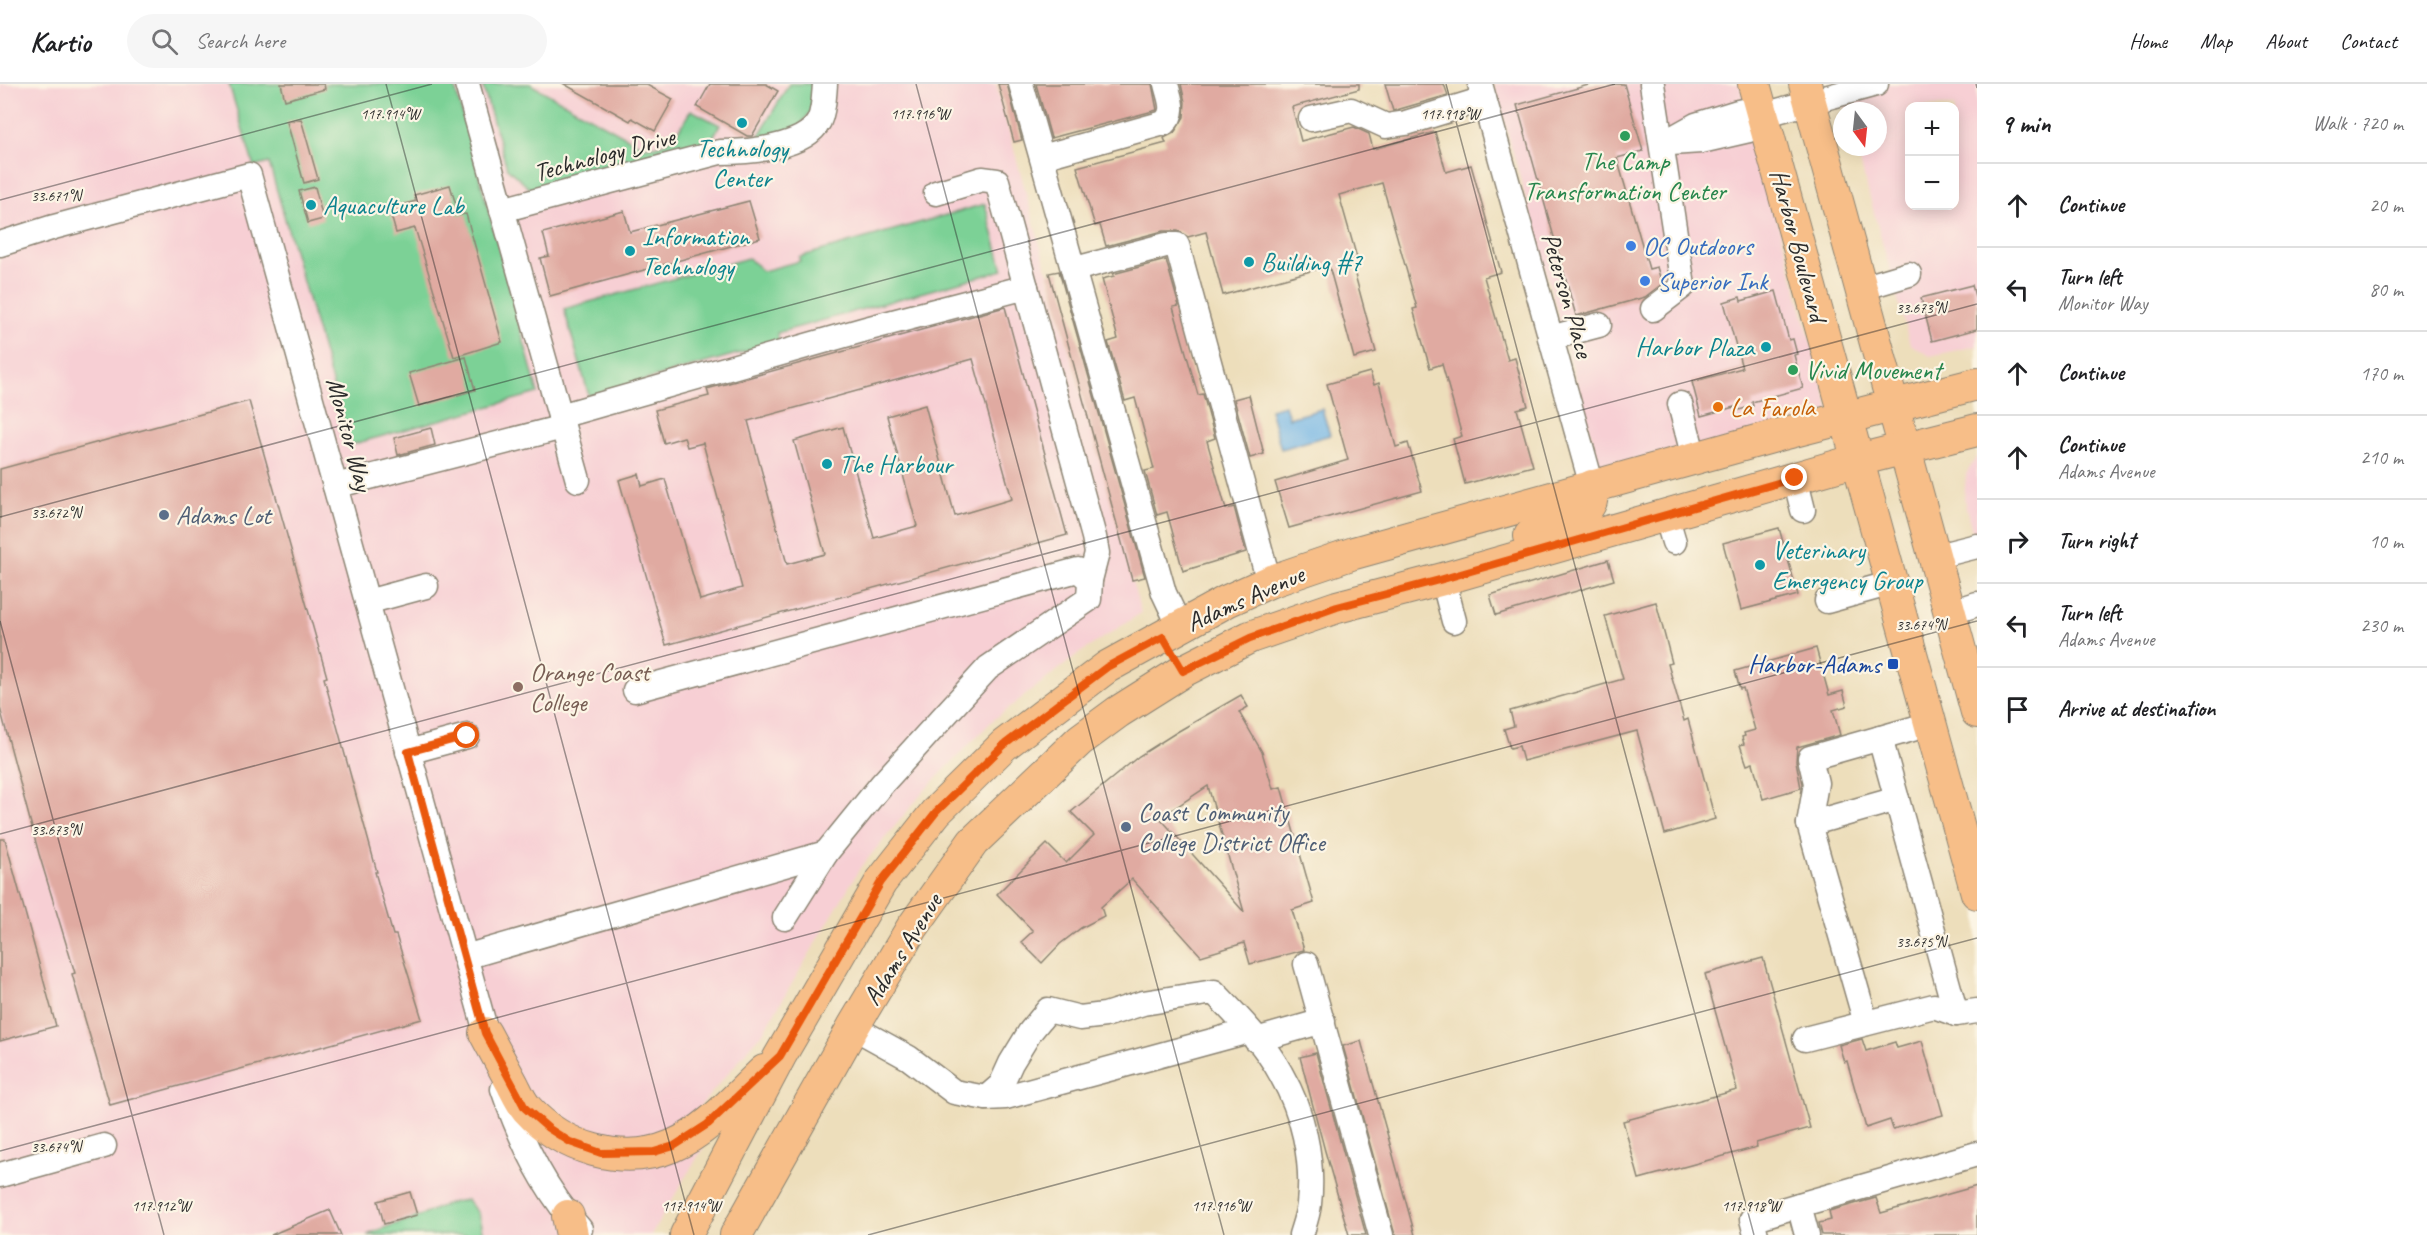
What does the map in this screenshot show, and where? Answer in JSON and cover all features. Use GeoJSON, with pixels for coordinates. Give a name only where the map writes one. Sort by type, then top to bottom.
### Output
{"type":"FeatureCollection","features":[{"type":"Feature","properties":{"kind":"main road","name":"Harbor Boulevard"},"geometry":{"type":"LineString","coordinates":[[1754,84],[1977,893]]}},
{"type":"Feature","properties":{"kind":"main road","name":"Harbor Boulevard"},"geometry":{"type":"LineString","coordinates":[[1807,93],[1934,557],[1963,609],[1977,711]]}},
{"type":"Feature","properties":{"kind":"main road","name":"Adams Avenue"},"geometry":{"type":"LineString","coordinates":[[686,1235],[780,1056],[881,882],[936,812],[1004,745],[1107,667],[1227,601],[1269,582],[1354,553],[1695,458],[1977,384]]}},
{"type":"Feature","properties":{"kind":"main road","name":"Adams Avenue"},"geometry":{"type":"LineString","coordinates":[[736,1235],[853,1027],[912,928],[973,842],[1080,740],[1118,712],[1183,671],[1260,634],[1337,607],[1443,579],[1670,529],[1795,478],[1977,430]]}},
{"type":"Feature","properties":{"kind":"main road"},"geometry":{"type":"LineString","coordinates":[[1429,532],[1443,579],[1476,550],[1553,530],[1581,514],[1591,501],[1592,486]]}},
{"type":"Feature","properties":{"kind":"main road"},"geometry":{"type":"LineString","coordinates":[[1171,632],[1183,671]]}},
{"type":"Feature","properties":{"kind":"main road"},"geometry":{"type":"LineString","coordinates":[[485,1033],[525,1108],[548,1128],[570,1142],[601,1153],[654,1152],[674,1146],[708,1124],[780,1056]]}},
{"type":"Feature","properties":{"kind":"street"},"geometry":{"type":"LineString","coordinates":[[467,84],[578,480]]}},
{"type":"Feature","properties":{"kind":"street","name":"Technology Drive"},"geometry":{"type":"LineString","coordinates":[[501,210],[720,152],[753,151],[795,140],[812,130],[819,120],[825,84]]}},
{"type":"Feature","properties":{"kind":"street"},"geometry":{"type":"LineString","coordinates":[[1021,84],[1075,269],[1164,593],[1171,632]]}},
{"type":"Feature","properties":{"kind":"street"},"geometry":{"type":"LineString","coordinates":[[1042,157],[1164,123],[1170,118],[1172,109],[1166,84]]}},
{"type":"Feature","properties":{"kind":"street"},"geometry":{"type":"LineString","coordinates":[[1652,84],[1683,286],[1653,309]]}},
{"type":"Feature","properties":{"kind":"street"},"geometry":{"type":"LineString","coordinates":[[1662,144],[1696,125],[1738,112],[1763,115],[1807,93],[1876,84]]}},
{"type":"Feature","properties":{"kind":"street"},"geometry":{"type":"LineString","coordinates":[[1311,118],[1351,110],[1386,126],[1406,123],[1482,92]]}},
{"type":"Feature","properties":{"kind":"street","name":"Peterson Place"},"geometry":{"type":"LineString","coordinates":[[1482,92],[1592,486]]}},
{"type":"Feature","properties":{"kind":"street","name":"Monitor Way"},"geometry":{"type":"LineString","coordinates":[[0,244],[54,227],[249,175],[485,1033],[507,1100],[535,1163],[575,1228]]}},
{"type":"Feature","properties":{"kind":"street"},"geometry":{"type":"LineString","coordinates":[[785,918],[826,853],[882,784],[988,668],[1089,599],[1090,580],[1096,553],[1094,537],[997,181],[982,179],[936,194]]}},
{"type":"Feature","properties":{"kind":"street"},"geometry":{"type":"LineString","coordinates":[[1075,269],[1166,245],[1177,245],[1269,582]]}},
{"type":"Feature","properties":{"kind":"street"},"geometry":{"type":"LineString","coordinates":[[1862,288],[1909,274]]}},
{"type":"Feature","properties":{"kind":"street"},"geometry":{"type":"LineString","coordinates":[[335,486],[866,329],[1026,287]]}},
{"type":"Feature","properties":{"kind":"street"},"geometry":{"type":"LineString","coordinates":[[1550,338],[1599,325]]}},
{"type":"Feature","properties":{"kind":"street"},"geometry":{"type":"LineString","coordinates":[[1680,404],[1695,458]]}},
{"type":"Feature","properties":{"kind":"street"},"geometry":{"type":"LineString","coordinates":[[1795,478],[1803,510]]}},
{"type":"Feature","properties":{"kind":"street"},"geometry":{"type":"LineString","coordinates":[[1934,557],[1977,546]]}},
{"type":"Feature","properties":{"kind":"street"},"geometry":{"type":"LineString","coordinates":[[635,690],[1078,570],[1090,580]]}},
{"type":"Feature","properties":{"kind":"street"},"geometry":{"type":"LineString","coordinates":[[1443,579],[1454,621]]}},
{"type":"Feature","properties":{"kind":"street"},"geometry":{"type":"LineString","coordinates":[[1827,601],[1892,583]]}},
{"type":"Feature","properties":{"kind":"street"},"geometry":{"type":"LineString","coordinates":[[366,602],[426,586]]}},
{"type":"Feature","properties":{"kind":"street"},"geometry":{"type":"LineString","coordinates":[[1866,1023],[1809,824],[1816,783],[1810,758],[1930,723]]}},
{"type":"Feature","properties":{"kind":"street"},"geometry":{"type":"LineString","coordinates":[[408,752],[467,736]]}},
{"type":"Feature","properties":{"kind":"street"},"geometry":{"type":"LineString","coordinates":[[1880,738],[1897,799],[1967,1013]]}},
{"type":"Feature","properties":{"kind":"street"},"geometry":{"type":"LineString","coordinates":[[1809,824],[1897,799]]}},
{"type":"Feature","properties":{"kind":"street"},"geometry":{"type":"LineString","coordinates":[[465,957],[826,853]]}},
{"type":"Feature","properties":{"kind":"street"},"geometry":{"type":"LineString","coordinates":[[1306,964],[1381,1235]]}},
{"type":"Feature","properties":{"kind":"street"},"geometry":{"type":"LineString","coordinates":[[986,1098],[1001,1085],[1017,1053],[1048,1010],[1080,1018],[1105,1015],[1143,1003],[1214,992],[1281,1074],[1295,1104],[1305,1136],[1309,1168],[1309,1205],[1301,1235]]}},
{"type":"Feature","properties":{"kind":"street"},"geometry":{"type":"LineString","coordinates":[[1805,1039],[1934,1006],[1967,1013]]}},
{"type":"Feature","properties":{"kind":"street"},"geometry":{"type":"LineString","coordinates":[[853,1027],[909,1058],[954,1092],[986,1098],[1006,1097],[1252,1036],[1323,1021]]}},
{"type":"Feature","properties":{"kind":"street"},"geometry":{"type":"LineString","coordinates":[[0,1175],[104,1146]]}},
{"type":"Feature","properties":{"kind":"street"},"geometry":{"type":"LineString","coordinates":[[1756,1235],[1752,1219],[1977,1154]]}},
{"type":"Feature","properties":{"kind":"street"},"geometry":{"type":"LineString","coordinates":[[1799,1205],[1807,1235]]}},
{"type":"Feature","properties":{"kind":"shaded area","name":"Orange Coast College"},"geometry":{"type":"Polygon","coordinates":[[[0,84],[996,84],[1141,613],[1080,653],[992,721],[925,790],[860,868],[764,1031],[696,1111],[703,1148],[651,1235],[0,1235],[0,84]]]}},
{"type":"Feature","properties":{"kind":"shaded area"},"geometry":{"type":"Polygon","coordinates":[[[1494,84],[1740,84],[1830,411],[1602,474],[1494,84]]]}},
{"type":"Feature","properties":{"kind":"shaded area"},"geometry":{"type":"Polygon","coordinates":[[[1838,84],[1977,84],[1977,346],[1930,356],[1910,344],[1858,156],[1887,156],[1887,102],[1843,102],[1838,84]]]}},
{"type":"Feature","properties":{"kind":"shaded area"},"geometry":{"type":"Polygon","coordinates":[[[1977,456],[1977,552],[1964,499],[1966,474],[1977,456]]]}},
{"type":"Feature","properties":{"kind":"green space"},"geometry":{"type":"Polygon","coordinates":[[[229,84],[454,84],[538,393],[350,445],[269,163],[254,167],[229,84]]]}},
{"type":"Feature","properties":{"kind":"green space"},"geometry":{"type":"Polygon","coordinates":[[[482,84],[530,84],[644,147],[668,141],[677,132],[691,110],[720,125],[709,144],[530,189],[507,168],[482,84]]]}},
{"type":"Feature","properties":{"kind":"green space"},"geometry":{"type":"Polygon","coordinates":[[[789,84],[814,84],[811,112],[799,126],[755,142],[789,84]]]}},
{"type":"Feature","properties":{"kind":"green space"},"geometry":{"type":"Polygon","coordinates":[[[985,204],[1003,270],[777,333],[779,342],[589,396],[564,309],[748,258],[763,271],[800,261],[799,257],[985,204]]]}},
{"type":"Feature","properties":{"kind":"green space"},"geometry":{"type":"Polygon","coordinates":[[[467,1200],[478,1213],[483,1235],[368,1235],[449,1203],[467,1200]]]}},
{"type":"Feature","properties":{"kind":"water"},"geometry":{"type":"Polygon","coordinates":[[[1285,405],[1289,418],[1322,409],[1330,435],[1281,449],[1270,409],[1285,405]]]}},
{"type":"Feature","properties":{"kind":"building"},"geometry":{"type":"Polygon","coordinates":[[[281,84],[324,84],[325,89],[285,100],[281,84]]]}},
{"type":"Feature","properties":{"kind":"building","name":"Technology Center"},"geometry":{"type":"Polygon","coordinates":[[[564,84],[645,84],[673,99],[655,131],[632,118],[630,121],[564,84]]]}},
{"type":"Feature","properties":{"kind":"building","name":"Technology Center"},"geometry":{"type":"Polygon","coordinates":[[[710,84],[766,84],[778,91],[752,136],[747,136],[697,107],[710,84]]]}},
{"type":"Feature","properties":{"kind":"building"},"geometry":{"type":"Polygon","coordinates":[[[998,84],[1007,84],[1022,140],[1014,142],[998,84]]]}},
{"type":"Feature","properties":{"kind":"building"},"geometry":{"type":"Polygon","coordinates":[[[1036,84],[1152,84],[1157,110],[1051,138],[1036,84]]]}},
{"type":"Feature","properties":{"kind":"building"},"geometry":{"type":"Polygon","coordinates":[[[1181,84],[1359,84],[1359,89],[1292,107],[1301,141],[1354,127],[1369,134],[1373,149],[1435,132],[1446,172],[1471,165],[1501,272],[1484,277],[1508,360],[1515,358],[1528,406],[1517,409],[1533,466],[1465,484],[1453,439],[1462,436],[1442,364],[1430,368],[1413,309],[1417,308],[1382,183],[1339,195],[1357,258],[1351,260],[1376,352],[1354,358],[1329,266],[1223,295],[1206,232],[1188,237],[1178,231],[1163,231],[1106,246],[1100,225],[1095,226],[1077,167],[1166,143],[1164,138],[1174,133],[1184,117],[1185,102],[1181,84]]]}},
{"type":"Feature","properties":{"kind":"building"},"geometry":{"type":"Polygon","coordinates":[[[1385,84],[1444,84],[1448,95],[1393,111],[1385,84]]]}},
{"type":"Feature","properties":{"kind":"building"},"geometry":{"type":"Polygon","coordinates":[[[1592,84],[1624,84],[1643,151],[1617,158],[1649,269],[1657,267],[1662,284],[1645,297],[1576,316],[1517,105],[1592,84]]]}},
{"type":"Feature","properties":{"kind":"building"},"geometry":{"type":"Polygon","coordinates":[[[301,119],[318,179],[304,183],[287,122],[301,119]]]}},
{"type":"Feature","properties":{"kind":"building"},"geometry":{"type":"Polygon","coordinates":[[[450,185],[459,215],[466,214],[502,342],[454,357],[415,228],[396,233],[389,208],[416,201],[414,195],[450,185]]]}},
{"type":"Feature","properties":{"kind":"building","name":"Aquaculture Lab"},"geometry":{"type":"Polygon","coordinates":[[[315,187],[323,219],[308,223],[299,191],[315,187]]]}},
{"type":"Feature","properties":{"kind":"building","name":"Information Technology"},"geometry":{"type":"Polygon","coordinates":[[[749,201],[760,238],[550,296],[540,258],[549,256],[543,233],[624,211],[630,232],[749,201]]]}},
{"type":"Feature","properties":{"kind":"building"},"geometry":{"type":"Polygon","coordinates":[[[1166,260],[1179,306],[1173,307],[1198,395],[1203,394],[1215,438],[1207,441],[1226,509],[1234,507],[1246,552],[1183,571],[1167,512],[1157,515],[1145,471],[1154,469],[1135,398],[1125,401],[1108,342],[1118,339],[1102,279],[1166,260]]]}},
{"type":"Feature","properties":{"kind":"building"},"geometry":{"type":"Polygon","coordinates":[[[1059,271],[1145,577],[1132,580],[1049,273],[1059,271]]]}},
{"type":"Feature","properties":{"kind":"building"},"geometry":{"type":"Polygon","coordinates":[[[1972,285],[1977,304],[1977,329],[1932,341],[1921,298],[1972,285]]]}},
{"type":"Feature","properties":{"kind":"building","name":"Harbor Plaza"},"geometry":{"type":"Polygon","coordinates":[[[1776,291],[1789,340],[1793,339],[1797,354],[1794,355],[1803,388],[1752,402],[1753,406],[1739,410],[1738,406],[1701,416],[1692,382],[1742,368],[1724,302],[1740,297],[1741,301],[1776,291]]]}},
{"type":"Feature","properties":{"kind":"building","name":"The Harbour"},"geometry":{"type":"Polygon","coordinates":[[[1005,307],[1067,535],[666,645],[619,480],[639,474],[642,486],[665,479],[700,600],[742,588],[703,443],[687,447],[684,437],[664,443],[655,410],[709,396],[707,389],[1005,307]],[[973,359],[748,421],[787,564],[825,554],[794,441],[843,427],[874,538],[917,526],[887,416],[925,405],[955,516],[1012,499],[973,359]]]}},
{"type":"Feature","properties":{"kind":"building"},"geometry":{"type":"Polygon","coordinates":[[[466,357],[475,390],[419,406],[409,373],[466,357]]]}},
{"type":"Feature","properties":{"kind":"building"},"geometry":{"type":"Polygon","coordinates":[[[1370,372],[1374,385],[1379,383],[1396,447],[1408,443],[1422,491],[1289,528],[1275,482],[1348,460],[1327,384],[1370,372]]]}},
{"type":"Feature","properties":{"kind":"building"},"geometry":{"type":"Polygon","coordinates":[[[1249,395],[1264,454],[1250,458],[1234,399],[1249,395]]]}},
{"type":"Feature","properties":{"kind":"building"},"geometry":{"type":"Polygon","coordinates":[[[249,401],[327,677],[324,678],[377,872],[375,872],[393,935],[396,935],[422,1019],[110,1105],[0,708],[0,469],[249,401]]]}},
{"type":"Feature","properties":{"kind":"building"},"geometry":{"type":"Polygon","coordinates":[[[431,428],[435,445],[398,455],[394,438],[431,428]]]}},
{"type":"Feature","properties":{"kind":"building","name":"Veterinary Emergency Group"},"geometry":{"type":"Polygon","coordinates":[[[1779,528],[1798,595],[1741,610],[1723,543],[1779,528]]]}},
{"type":"Feature","properties":{"kind":"building"},"geometry":{"type":"Polygon","coordinates":[[[1608,560],[1614,580],[1496,615],[1490,595],[1608,560]]]}},
{"type":"Feature","properties":{"kind":"building"},"geometry":{"type":"Polygon","coordinates":[[[1656,602],[1672,663],[1668,664],[1684,721],[1688,719],[1715,819],[1665,834],[1637,731],[1523,761],[1519,746],[1510,748],[1504,729],[1514,726],[1510,711],[1623,679],[1605,616],[1656,602]]]}},
{"type":"Feature","properties":{"kind":"building"},"geometry":{"type":"Polygon","coordinates":[[[1816,648],[1829,695],[1843,691],[1847,706],[1833,710],[1840,735],[1797,747],[1796,761],[1801,788],[1763,799],[1753,763],[1747,765],[1740,745],[1744,744],[1742,737],[1745,736],[1744,733],[1755,730],[1743,688],[1740,689],[1735,671],[1816,648]]]}},
{"type":"Feature","properties":{"kind":"building","name":"Coast Community College District Office"},"geometry":{"type":"Polygon","coordinates":[[[1241,695],[1248,707],[1239,712],[1262,752],[1273,789],[1281,787],[1314,903],[1292,910],[1304,950],[1250,964],[1244,943],[1201,956],[1132,879],[1101,907],[1104,916],[1081,928],[1060,944],[1042,963],[1021,942],[1033,931],[997,894],[1047,844],[1066,863],[1094,835],[1071,812],[1139,756],[1241,695]],[[1208,786],[1160,818],[1244,912],[1208,786]]]}},
{"type":"Feature","properties":{"kind":"building"},"geometry":{"type":"Polygon","coordinates":[[[0,839],[5,839],[56,1026],[0,1041],[0,839]]]}},
{"type":"Feature","properties":{"kind":"building"},"geometry":{"type":"Polygon","coordinates":[[[1763,958],[1810,1128],[1756,1143],[1757,1147],[1639,1179],[1623,1121],[1737,1090],[1705,974],[1763,958]]]}},
{"type":"Feature","properties":{"kind":"building"},"geometry":{"type":"Polygon","coordinates":[[[1862,1039],[1866,1051],[1895,1042],[1897,1048],[1922,1041],[1943,1115],[1893,1129],[1890,1120],[1866,1128],[1847,1061],[1844,1062],[1839,1045],[1862,1039]]]}},
{"type":"Feature","properties":{"kind":"building"},"geometry":{"type":"Polygon","coordinates":[[[1361,1041],[1415,1235],[1395,1235],[1343,1046],[1361,1041]]]}},
{"type":"Feature","properties":{"kind":"building"},"geometry":{"type":"Polygon","coordinates":[[[1316,1053],[1366,1235],[1349,1235],[1325,1151],[1300,1057],[1316,1053]]]}},
{"type":"Feature","properties":{"kind":"building"},"geometry":{"type":"Polygon","coordinates":[[[1977,1186],[1977,1235],[1822,1235],[1819,1223],[1831,1220],[1829,1211],[1876,1198],[1881,1213],[1977,1186]]]}},
{"type":"Feature","properties":{"kind":"building"},"geometry":{"type":"Polygon","coordinates":[[[410,1192],[417,1215],[384,1224],[378,1201],[410,1192]]]}},
{"type":"Feature","properties":{"kind":"building"},"geometry":{"type":"Polygon","coordinates":[[[330,1210],[341,1235],[271,1235],[330,1210]]]}},
{"type":"Feature","properties":{"kind":"place","name":"Technology Center"},"geometry":{"type":"Point","coordinates":[742,123]}},
{"type":"Feature","properties":{"kind":"place","name":"The Camp Transformation Center"},"geometry":{"type":"Point","coordinates":[1625,136]}},
{"type":"Feature","properties":{"kind":"place","name":"Aquaculture Lab"},"geometry":{"type":"Point","coordinates":[311,205]}},
{"type":"Feature","properties":{"kind":"place","name":"OC Outdoors"},"geometry":{"type":"Point","coordinates":[1631,246]}},
{"type":"Feature","properties":{"kind":"place","name":"Information Technology"},"geometry":{"type":"Point","coordinates":[630,251]}},
{"type":"Feature","properties":{"kind":"place","name":"Building #7"},"geometry":{"type":"Point","coordinates":[1249,262]}},
{"type":"Feature","properties":{"kind":"place","name":"Superior Ink"},"geometry":{"type":"Point","coordinates":[1645,281]}},
{"type":"Feature","properties":{"kind":"place","name":"Harbor Plaza"},"geometry":{"type":"Point","coordinates":[1766,347]}},
{"type":"Feature","properties":{"kind":"place","name":"Vivid Movement"},"geometry":{"type":"Point","coordinates":[1793,370]}},
{"type":"Feature","properties":{"kind":"place","name":"La Farola"},"geometry":{"type":"Point","coordinates":[1718,407]}},
{"type":"Feature","properties":{"kind":"place","name":"The Harbour"},"geometry":{"type":"Point","coordinates":[827,464]}},
{"type":"Feature","properties":{"kind":"place","name":"Adams Lot"},"geometry":{"type":"Point","coordinates":[164,515]}},
{"type":"Feature","properties":{"kind":"place","name":"Veterinary Emergency Group"},"geometry":{"type":"Point","coordinates":[1760,565]}},
{"type":"Feature","properties":{"kind":"place","name":"Harbor-Adams"},"geometry":{"type":"Point","coordinates":[1893,664]}},
{"type":"Feature","properties":{"kind":"place","name":"Orange Coast College"},"geometry":{"type":"Point","coordinates":[518,687]}},
{"type":"Feature","properties":{"kind":"place","name":"Coast Community College District Office"},"geometry":{"type":"Point","coordinates":[1126,827]}},
{"type":"Feature","properties":{"kind":"route"},"geometry":{"type":"LineString","coordinates":[[467,736],[408,752],[485,1033],[525,1108],[548,1128],[570,1142],[601,1153],[654,1152],[674,1146],[708,1124],[780,1056],[881,882],[936,812],[1004,745],[1107,667],[1163,637],[1183,671],[1250,638],[1337,607],[1795,478]]}}]}
